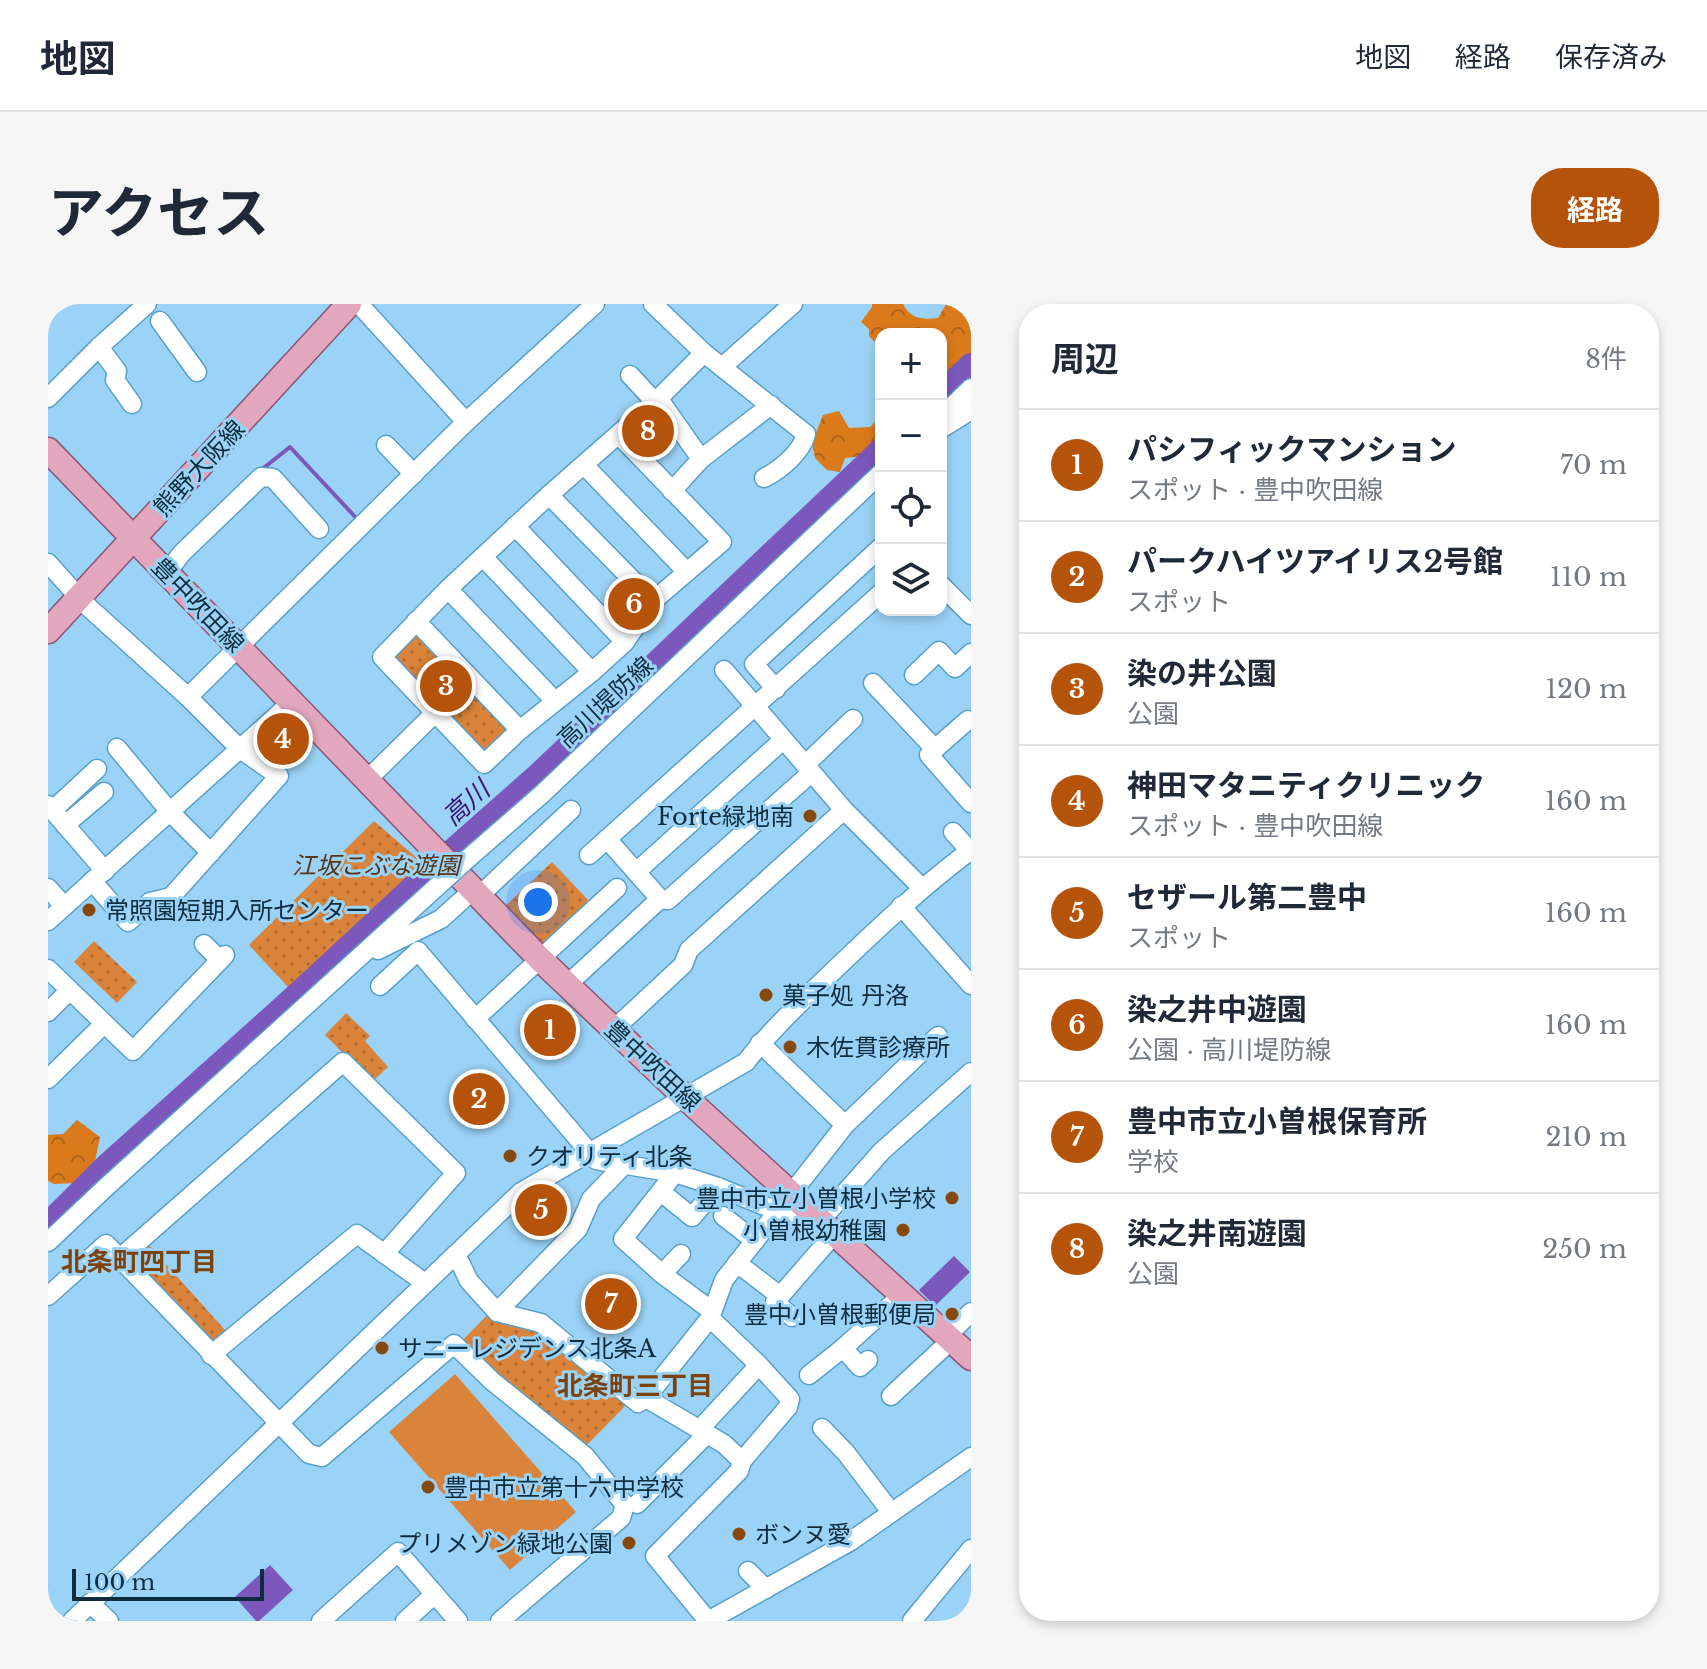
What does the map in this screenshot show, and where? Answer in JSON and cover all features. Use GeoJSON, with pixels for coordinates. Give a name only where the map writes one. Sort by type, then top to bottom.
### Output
{"type":"FeatureCollection","features":[{"type":"Feature","properties":{"kind":"main road","name":"熊野大阪線"},"geometry":{"type":"LineString","coordinates":[[48,631],[349,304]]}},
{"type":"Feature","properties":{"kind":"main road","name":"豊中吹田線"},"geometry":{"type":"LineString","coordinates":[[48,450],[540,959],[686,1098],[785,1203],[827,1227],[971,1358]]}},
{"type":"Feature","properties":{"kind":"street"},"geometry":{"type":"LineString","coordinates":[[48,398],[147,304]]}},
{"type":"Feature","properties":{"kind":"street"},"geometry":{"type":"LineString","coordinates":[[359,304],[466,422]]}},
{"type":"Feature","properties":{"kind":"street"},"geometry":{"type":"LineString","coordinates":[[188,697],[466,422],[595,304]]}},
{"type":"Feature","properties":{"kind":"street"},"geometry":{"type":"LineString","coordinates":[[653,304],[704,353],[806,434],[804,444],[774,473],[764,478]]}},
{"type":"Feature","properties":{"kind":"street"},"geometry":{"type":"LineString","coordinates":[[722,367],[793,304]]}},
{"type":"Feature","properties":{"kind":"street"},"geometry":{"type":"LineString","coordinates":[[160,321],[197,372]]}},
{"type":"Feature","properties":{"kind":"street"},"geometry":{"type":"LineString","coordinates":[[99,347],[117,371],[115,380],[132,404]]}},
{"type":"Feature","properties":{"kind":"street"},"geometry":{"type":"LineString","coordinates":[[619,435],[722,542],[653,601],[625,642],[484,764],[382,657],[448,589],[655,402],[704,353]]}},
{"type":"Feature","properties":{"kind":"street"},"geometry":{"type":"LineString","coordinates":[[630,375],[655,402],[663,405],[701,459]]}},
{"type":"Feature","properties":{"kind":"street"},"geometry":{"type":"LineString","coordinates":[[947,411],[971,388]]}},
{"type":"Feature","properties":{"kind":"street"},"geometry":{"type":"LineString","coordinates":[[672,491],[701,459],[771,405]]}},
{"type":"Feature","properties":{"kind":"street"},"geometry":{"type":"LineString","coordinates":[[947,425],[971,410]]}},
{"type":"Feature","properties":{"kind":"street"},"geometry":{"type":"LineString","coordinates":[[386,445],[414,474]]}},
{"type":"Feature","properties":{"kind":"street"},"geometry":{"type":"LineString","coordinates":[[584,465],[687,572]]}},
{"type":"Feature","properties":{"kind":"street"},"geometry":{"type":"LineString","coordinates":[[167,573],[181,554],[261,477],[273,478],[319,529]]}},
{"type":"Feature","properties":{"kind":"street","name":"高川堤防線"},"geometry":{"type":"LineString","coordinates":[[48,1242],[542,794],[875,479]]}},
{"type":"Feature","properties":{"kind":"street"},"geometry":{"type":"LineString","coordinates":[[549,495],[653,601]]}},
{"type":"Feature","properties":{"kind":"street"},"geometry":{"type":"LineString","coordinates":[[515,526],[625,642]]}},
{"type":"Feature","properties":{"kind":"street"},"geometry":{"type":"LineString","coordinates":[[776,689],[754,664],[875,553]]}},
{"type":"Feature","properties":{"kind":"street"},"geometry":{"type":"LineString","coordinates":[[483,557],[592,672]]}},
{"type":"Feature","properties":{"kind":"street"},"geometry":{"type":"LineString","coordinates":[[48,563],[240,749],[279,776],[171,897],[150,902],[128,922],[50,807],[97,769]]}},
{"type":"Feature","properties":{"kind":"street"},"geometry":{"type":"LineString","coordinates":[[448,589],[555,701]]}},
{"type":"Feature","properties":{"kind":"street"},"geometry":{"type":"LineString","coordinates":[[947,591],[971,615]]}},
{"type":"Feature","properties":{"kind":"street"},"geometry":{"type":"LineString","coordinates":[[589,855],[875,598]]}},
{"type":"Feature","properties":{"kind":"street"},"geometry":{"type":"LineString","coordinates":[[416,621],[520,730]]}},
{"type":"Feature","properties":{"kind":"street"},"geometry":{"type":"LineString","coordinates":[[914,675],[939,651],[955,668],[971,653]]}},
{"type":"Feature","properties":{"kind":"street"},"geometry":{"type":"LineString","coordinates":[[724,670],[844,810],[922,888]]}},
{"type":"Feature","properties":{"kind":"street"},"geometry":{"type":"LineString","coordinates":[[873,683],[935,749]]}},
{"type":"Feature","properties":{"kind":"street"},"geometry":{"type":"LineString","coordinates":[[48,921],[292,702]]}},
{"type":"Feature","properties":{"kind":"street"},"geometry":{"type":"LineString","coordinates":[[367,780],[435,713]]}},
{"type":"Feature","properties":{"kind":"street"},"geometry":{"type":"LineString","coordinates":[[607,839],[660,899],[668,900],[808,769],[853,719]]}},
{"type":"Feature","properties":{"kind":"street"},"geometry":{"type":"LineString","coordinates":[[971,721],[968,720],[929,755],[971,803]]}},
{"type":"Feature","properties":{"kind":"street"},"geometry":{"type":"LineString","coordinates":[[636,872],[783,740]]}},
{"type":"Feature","properties":{"kind":"street"},"geometry":{"type":"LineString","coordinates":[[117,748],[170,812],[211,853]]}},
{"type":"Feature","properties":{"kind":"street"},"geometry":{"type":"LineString","coordinates":[[65,825],[104,792]]}},
{"type":"Feature","properties":{"kind":"street"},"geometry":{"type":"LineString","coordinates":[[354,962],[441,919],[476,893],[571,810]]}},
{"type":"Feature","properties":{"kind":"street"},"geometry":{"type":"LineString","coordinates":[[613,1030],[683,965],[689,950],[844,810]]}},
{"type":"Feature","properties":{"kind":"street"},"geometry":{"type":"LineString","coordinates":[[72,1621],[521,1192],[746,1062],[760,1043],[901,906],[969,854],[953,832]]}},
{"type":"Feature","properties":{"kind":"street"},"geometry":{"type":"LineString","coordinates":[[48,888],[64,906]]}},
{"type":"Feature","properties":{"kind":"street"},"geometry":{"type":"LineString","coordinates":[[475,1019],[617,888]]}},
{"type":"Feature","properties":{"kind":"street"},"geometry":{"type":"LineString","coordinates":[[567,985],[660,899]]}},
{"type":"Feature","properties":{"kind":"street"},"geometry":{"type":"LineString","coordinates":[[901,906],[971,985]]}},
{"type":"Feature","properties":{"kind":"street"},"geometry":{"type":"LineString","coordinates":[[48,969],[133,1051],[222,957],[204,944]]}},
{"type":"Feature","properties":{"kind":"street"},"geometry":{"type":"LineString","coordinates":[[380,986],[418,951],[596,1160],[675,1173],[785,1203]]}},
{"type":"Feature","properties":{"kind":"street"},"geometry":{"type":"LineString","coordinates":[[48,1012],[69,991]]}},
{"type":"Feature","properties":{"kind":"street"},"geometry":{"type":"LineString","coordinates":[[48,1079],[59,1060],[104,1024]]}},
{"type":"Feature","properties":{"kind":"street"},"geometry":{"type":"LineString","coordinates":[[456,1254],[469,1281],[497,1312],[541,1323],[638,1403],[646,1398],[711,1314],[724,1280],[845,1125],[938,1036]]}},
{"type":"Feature","properties":{"kind":"street"},"geometry":{"type":"LineString","coordinates":[[760,1043],[845,1125]]}},
{"type":"Feature","properties":{"kind":"street"},"geometry":{"type":"LineString","coordinates":[[120,1258],[343,1062],[456,1173],[384,1254]]}},
{"type":"Feature","properties":{"kind":"street"},"geometry":{"type":"LineString","coordinates":[[792,1317],[775,1302],[882,1151],[971,1072]]}},
{"type":"Feature","properties":{"kind":"street"},"geometry":{"type":"LineString","coordinates":[[497,1312],[578,1229],[591,1199],[624,1165]]}},
{"type":"Feature","properties":{"kind":"street"},"geometry":{"type":"LineString","coordinates":[[675,1173],[623,1239],[711,1314],[790,1399],[788,1407],[742,1461],[739,1471],[655,1556],[708,1621],[851,1541],[971,1457]]}},
{"type":"Feature","properties":{"kind":"street"},"geometry":{"type":"LineString","coordinates":[[661,1192],[692,1217],[718,1187]]}},
{"type":"Feature","properties":{"kind":"street"},"geometry":{"type":"LineString","coordinates":[[723,1216],[755,1241]]}},
{"type":"Feature","properties":{"kind":"street"},"geometry":{"type":"LineString","coordinates":[[211,1355],[357,1234],[425,1283]]}},
{"type":"Feature","properties":{"kind":"street"},"geometry":{"type":"LineString","coordinates":[[48,1296],[106,1244],[309,1454],[322,1457],[454,1344],[492,1381],[585,1456],[625,1505],[621,1518],[500,1621]]}},
{"type":"Feature","properties":{"kind":"street"},"geometry":{"type":"LineString","coordinates":[[662,1274],[681,1254]]}},
{"type":"Feature","properties":{"kind":"street"},"geometry":{"type":"LineString","coordinates":[[737,1263],[780,1296]]}},
{"type":"Feature","properties":{"kind":"street"},"geometry":{"type":"LineString","coordinates":[[809,1375],[902,1295]]}},
{"type":"Feature","properties":{"kind":"street"},"geometry":{"type":"LineString","coordinates":[[891,1396],[946,1345],[947,1336],[971,1312]]}},
{"type":"Feature","properties":{"kind":"street"},"geometry":{"type":"LineString","coordinates":[[843,1348],[860,1367]]}},
{"type":"Feature","properties":{"kind":"street"},"geometry":{"type":"LineString","coordinates":[[637,1504],[759,1365]]}},
{"type":"Feature","properties":{"kind":"street"},"geometry":{"type":"LineString","coordinates":[[646,1398],[724,1444],[742,1461]]}},
{"type":"Feature","properties":{"kind":"street"},"geometry":{"type":"LineString","coordinates":[[822,1428],[846,1453],[891,1512]]}},
{"type":"Feature","properties":{"kind":"street"},"geometry":{"type":"LineString","coordinates":[[912,1621],[971,1549]]}},
{"type":"Feature","properties":{"kind":"street"},"geometry":{"type":"LineString","coordinates":[[321,1621],[398,1552],[458,1621]]}},
{"type":"Feature","properties":{"kind":"street"},"geometry":{"type":"LineString","coordinates":[[748,1571],[766,1589]]}},
{"type":"Feature","properties":{"kind":"street"},"geometry":{"type":"LineString","coordinates":[[405,1621],[435,1594]]}},
{"type":"Feature","properties":{"kind":"street"},"geometry":{"type":"LineString","coordinates":[[90,1603],[109,1621]]}},
{"type":"Feature","properties":{"kind":"green space"},"geometry":{"type":"Polygon","coordinates":[[[872,304],[903,304],[913,316],[927,319],[938,318],[946,304],[971,304],[971,353],[947,376],[947,328],[875,328],[875,342],[869,336],[869,329],[861,322],[872,304]]]}},
{"type":"Feature","properties":{"kind":"green space"},"geometry":{"type":"Polygon","coordinates":[[[657,405],[670,425],[642,453],[626,437],[657,405]]]}},
{"type":"Feature","properties":{"kind":"green space"},"geometry":{"type":"Polygon","coordinates":[[[839,411],[849,428],[870,427],[875,422],[875,446],[864,456],[845,458],[840,472],[827,470],[815,458],[812,443],[823,415],[839,411]]]}},
{"type":"Feature","properties":{"kind":"green space"},"geometry":{"type":"Polygon","coordinates":[[[420,631],[510,726],[487,754],[394,660],[394,653],[420,631]]]}},
{"type":"Feature","properties":{"kind":"green space","name":"江坂こぶな遊園"},"geometry":{"type":"Polygon","coordinates":[[[374,821],[424,864],[289,988],[249,945],[374,821]]]}},
{"type":"Feature","properties":{"kind":"green space"},"geometry":{"type":"Polygon","coordinates":[[[552,862],[592,904],[544,948],[502,909],[552,862]]]}},
{"type":"Feature","properties":{"kind":"green space"},"geometry":{"type":"Polygon","coordinates":[[[94,941],[137,982],[117,1003],[74,962],[94,941]]]}},
{"type":"Feature","properties":{"kind":"green space"},"geometry":{"type":"Polygon","coordinates":[[[346,1013],[370,1036],[365,1041],[388,1067],[372,1082],[325,1035],[346,1013]]]}},
{"type":"Feature","properties":{"kind":"green space"},"geometry":{"type":"Polygon","coordinates":[[[77,1120],[100,1137],[94,1166],[76,1183],[54,1184],[48,1181],[48,1135],[63,1134],[77,1120]]]}},
{"type":"Feature","properties":{"kind":"green space"},"geometry":{"type":"Polygon","coordinates":[[[143,1245],[149,1245],[226,1332],[215,1341],[206,1341],[134,1261],[134,1254],[143,1245]]]}},
{"type":"Feature","properties":{"kind":"green space"},"geometry":{"type":"Polygon","coordinates":[[[491,1311],[542,1330],[626,1405],[585,1447],[461,1342],[491,1311]]]}},
{"type":"Feature","properties":{"kind":"green space"},"geometry":{"type":"Polygon","coordinates":[[[455,1374],[576,1512],[510,1570],[389,1432],[455,1374]]]}},
{"type":"Feature","properties":{"kind":"shaded area"},"geometry":{"type":"Polygon","coordinates":[[[954,1256],[970,1272],[935,1306],[919,1290],[954,1256]]]}},
{"type":"Feature","properties":{"kind":"shaded area"},"geometry":{"type":"Polygon","coordinates":[[[270,1565],[293,1590],[256,1621],[235,1597],[270,1565]]]}},
{"type":"Feature","properties":{"kind":"waterway","name":"高川"},"geometry":{"type":"LineString","coordinates":[[947,388],[971,365]]}},
{"type":"Feature","properties":{"kind":"waterway"},"geometry":{"type":"LineString","coordinates":[[261,470],[290,447],[359,521]]}},
{"type":"Feature","properties":{"kind":"waterway","name":"高川"},"geometry":{"type":"LineString","coordinates":[[48,1224],[103,1169],[537,776],[875,456]]}},
{"type":"Feature","properties":{"kind":"place","name":"染之井南遊園"},"geometry":{"type":"Point","coordinates":[648,431]}},
{"type":"Feature","properties":{"kind":"place","name":"染之井中遊園"},"geometry":{"type":"Point","coordinates":[634,604]}},
{"type":"Feature","properties":{"kind":"place","name":"染の井公園"},"geometry":{"type":"Point","coordinates":[446,686]}},
{"type":"Feature","properties":{"kind":"place","name":"神田マタニティクリニック"},"geometry":{"type":"Point","coordinates":[283,739]}},
{"type":"Feature","properties":{"kind":"place","name":"Forte緑地南"},"geometry":{"type":"Point","coordinates":[810,816]}},
{"type":"Feature","properties":{"kind":"place","name":"常照園短期入所センター"},"geometry":{"type":"Point","coordinates":[89,910]}},
{"type":"Feature","properties":{"kind":"place","name":"菓子処 丹洛"},"geometry":{"type":"Point","coordinates":[766,995]}},
{"type":"Feature","properties":{"kind":"place","name":"パシフィックマンション"},"geometry":{"type":"Point","coordinates":[550,1030]}},
{"type":"Feature","properties":{"kind":"place","name":"木佐貫診療所"},"geometry":{"type":"Point","coordinates":[790,1047]}},
{"type":"Feature","properties":{"kind":"place","name":"パークハイツアイリス2号館"},"geometry":{"type":"Point","coordinates":[479,1099]}},
{"type":"Feature","properties":{"kind":"place","name":"クオリティ北条"},"geometry":{"type":"Point","coordinates":[510,1156]}},
{"type":"Feature","properties":{"kind":"place","name":"豊中市立小曽根小学校"},"geometry":{"type":"Point","coordinates":[952,1198]}},
{"type":"Feature","properties":{"kind":"place","name":"セザール第二豊中"},"geometry":{"type":"Point","coordinates":[541,1210]}},
{"type":"Feature","properties":{"kind":"place","name":"小曽根幼稚園"},"geometry":{"type":"Point","coordinates":[903,1230]}},
{"type":"Feature","properties":{"kind":"place","name":"豊中市立小曽根保育所"},"geometry":{"type":"Point","coordinates":[611,1304]}},
{"type":"Feature","properties":{"kind":"place","name":"豊中小曽根郵便局"},"geometry":{"type":"Point","coordinates":[952,1314]}},
{"type":"Feature","properties":{"kind":"place","name":"サニーレジデンス北条A"},"geometry":{"type":"Point","coordinates":[382,1348]}},
{"type":"Feature","properties":{"kind":"place","name":"豊中市立第十六中学校"},"geometry":{"type":"Point","coordinates":[428,1487]}},
{"type":"Feature","properties":{"kind":"place","name":"ボンヌ愛"},"geometry":{"type":"Point","coordinates":[739,1534]}},
{"type":"Feature","properties":{"kind":"place","name":"プリメゾン緑地公園"},"geometry":{"type":"Point","coordinates":[629,1543]}},
{"type":"Feature","properties":{"kind":"district","name":"北条町四丁目"},"geometry":{"type":"Point","coordinates":[139,1262]}},
{"type":"Feature","properties":{"kind":"district","name":"北条町三丁目"},"geometry":{"type":"Point","coordinates":[635,1386]}}]}
